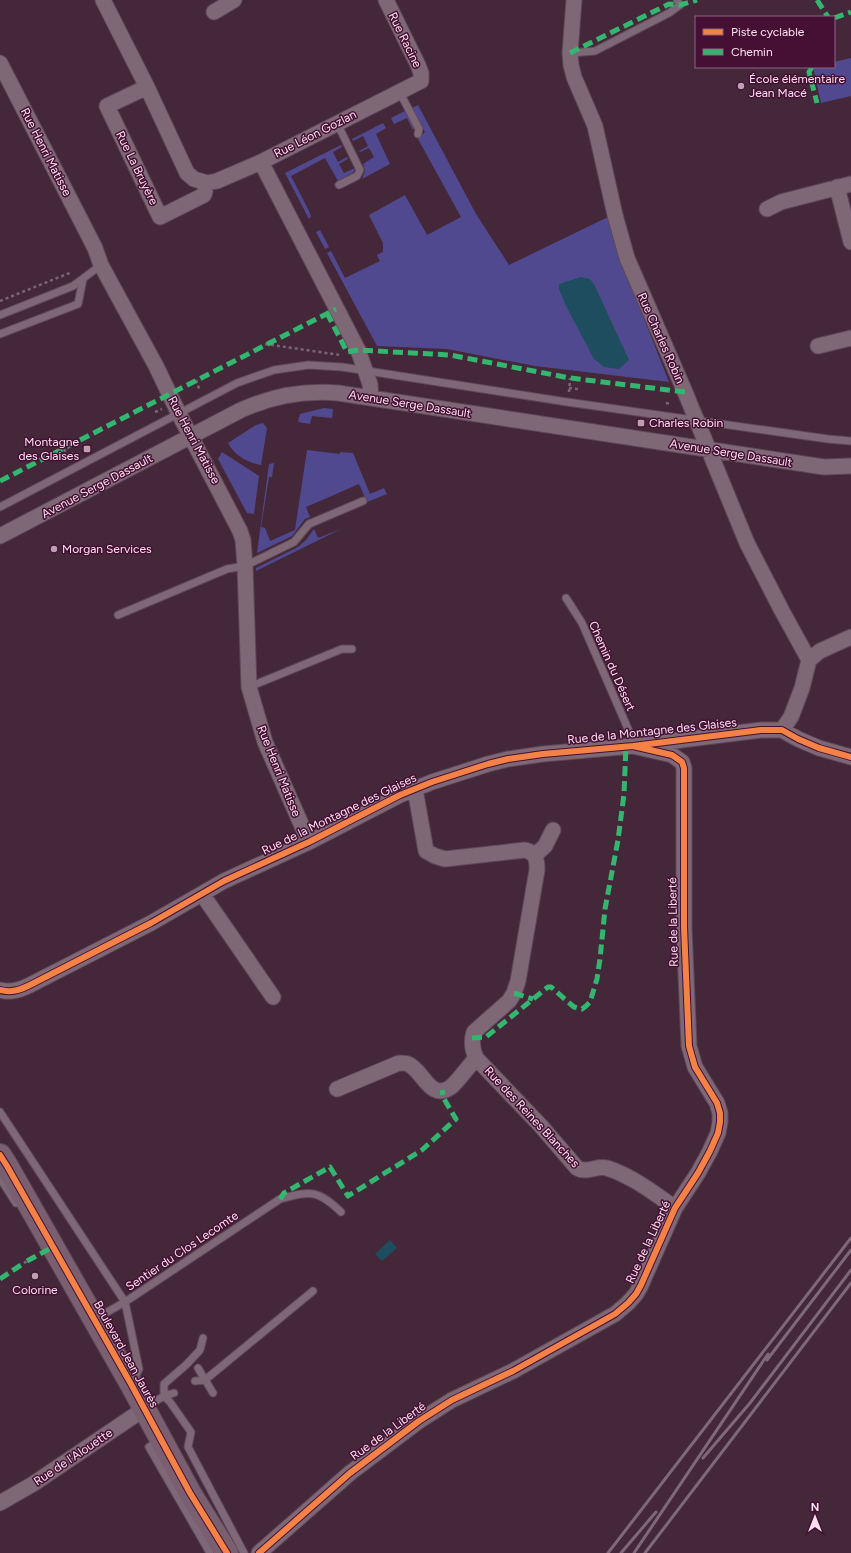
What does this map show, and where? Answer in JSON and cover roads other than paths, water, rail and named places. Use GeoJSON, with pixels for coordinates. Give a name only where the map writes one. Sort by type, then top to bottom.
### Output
{"type":"FeatureCollection","features":[{"type":"Feature","properties":{"kind":"main road","name":"Boulevard Jean Jaurès"},"geometry":{"type":"LineString","coordinates":[[2,1161],[94,1319],[190,1493],[226,1553]]}},
{"type":"Feature","properties":{"kind":"street"},"geometry":{"type":"LineString","coordinates":[[103,0],[147,87],[187,173],[194,179],[207,183]]}},
{"type":"Feature","properties":{"kind":"street"},"geometry":{"type":"LineString","coordinates":[[214,12],[234,0]]}},
{"type":"Feature","properties":{"kind":"street","name":"Rue Racine"},"geometry":{"type":"LineString","coordinates":[[386,0],[418,65],[421,73],[421,81]]}},
{"type":"Feature","properties":{"kind":"street","name":"Rue Charles Robin"},"geometry":{"type":"LineString","coordinates":[[574,0],[570,53],[574,77],[595,126],[615,215],[627,258],[697,421],[747,543],[809,660]]}},
{"type":"Feature","properties":{"kind":"street","name":"Rue Henri Matisse"},"geometry":{"type":"LineString","coordinates":[[0,63],[88,234],[101,265],[156,366],[179,414],[192,436],[240,530],[243,540],[245,566],[249,687],[265,742],[309,842]]}},
{"type":"Feature","properties":{"kind":"street","name":"Rue Léon Gozlan"},"geometry":{"type":"LineString","coordinates":[[207,183],[217,181],[261,162],[421,81]]}},
{"type":"Feature","properties":{"kind":"street","name":"Rue La Bruyère"},"geometry":{"type":"LineString","coordinates":[[147,87],[107,106],[160,217],[204,195],[207,183]]}},
{"type":"Feature","properties":{"kind":"street"},"geometry":{"type":"LineString","coordinates":[[261,162],[358,350],[370,384],[371,398]]}},
{"type":"Feature","properties":{"kind":"street"},"geometry":{"type":"LineString","coordinates":[[767,209],[781,202],[844,185],[851,242]]}},
{"type":"Feature","properties":{"kind":"street"},"geometry":{"type":"LineString","coordinates":[[818,346],[851,338]]}},
{"type":"Feature","properties":{"kind":"street","name":"Avenue Serge Dassault"},"geometry":{"type":"LineString","coordinates":[[0,536],[254,404],[285,395],[319,391],[824,467],[851,466]]}},
{"type":"Feature","properties":{"kind":"street"},"geometry":{"type":"LineString","coordinates":[[782,730],[791,718],[802,688],[809,660],[820,650],[851,638]]}},
{"type":"Feature","properties":{"kind":"street","name":"Rue de la Montagne des Glaises"},"geometry":{"type":"LineString","coordinates":[[0,990],[6,992],[19,990],[30,986],[151,923],[224,881],[309,842],[400,795],[483,766],[508,759],[543,754],[633,746],[761,730],[782,730],[819,748],[851,757]]}},
{"type":"Feature","properties":{"kind":"street","name":"Rue de la Liberté"},"geometry":{"type":"LineString","coordinates":[[259,1553],[350,1473],[436,1410],[452,1400],[513,1371],[571,1339],[615,1314],[628,1303],[636,1294],[641,1285],[675,1208],[698,1173],[710,1151],[718,1133],[720,1113],[716,1103],[695,1067],[689,1046],[684,927],[684,768],[682,762],[672,755],[633,746]]}},
{"type":"Feature","properties":{"kind":"street"},"geometry":{"type":"LineString","coordinates":[[336,1089],[399,1063],[408,1064],[415,1068],[433,1089],[442,1090],[451,1087],[476,1058],[473,1052],[472,1038],[474,1032],[509,1002],[518,981],[537,870],[535,855],[525,850],[445,859],[435,856],[426,851],[415,789]]}},
{"type":"Feature","properties":{"kind":"street"},"geometry":{"type":"LineString","coordinates":[[535,855],[545,846],[554,830]]}},
{"type":"Feature","properties":{"kind":"street"},"geometry":{"type":"LineString","coordinates":[[202,894],[273,997]]}},
{"type":"Feature","properties":{"kind":"street","name":"Rue des Reines Blanches"},"geometry":{"type":"LineString","coordinates":[[476,1058],[540,1125],[577,1168],[584,1171],[606,1168],[642,1185],[675,1208]]}},
{"type":"Feature","properties":{"kind":"street","name":"Rue de l'Alouette"},"geometry":{"type":"LineString","coordinates":[[0,1503],[33,1484],[144,1409]]}},
{"type":"Feature","properties":{"kind":"lane"},"geometry":{"type":"LineString","coordinates":[[570,53],[595,51],[669,13],[680,5],[677,0]]}},
{"type":"Feature","properties":{"kind":"lane"},"geometry":{"type":"LineString","coordinates":[[399,91],[419,129],[418,134]]}},
{"type":"Feature","properties":{"kind":"lane"},"geometry":{"type":"LineString","coordinates":[[337,123],[360,170],[357,176],[339,185]]}},
{"type":"Feature","properties":{"kind":"lane"},"geometry":{"type":"LineString","coordinates":[[0,315],[74,286],[101,265]]}},
{"type":"Feature","properties":{"kind":"lane"},"geometry":{"type":"LineString","coordinates":[[0,334],[78,304],[83,279]]}},
{"type":"Feature","properties":{"kind":"lane"},"geometry":{"type":"LineString","coordinates":[[0,507],[237,383],[274,370],[308,365],[365,370],[697,421],[828,439],[851,440]]}},
{"type":"Feature","properties":{"kind":"lane"},"geometry":{"type":"LineString","coordinates":[[118,615],[227,569],[245,566],[294,542],[309,524],[363,501]]}},
{"type":"Feature","properties":{"kind":"lane","name":"Chemin du Désert"},"geometry":{"type":"LineString","coordinates":[[566,598],[582,623],[632,738],[633,746]]}},
{"type":"Feature","properties":{"kind":"lane"},"geometry":{"type":"LineString","coordinates":[[249,687],[342,649],[352,649]]}},
{"type":"Feature","properties":{"kind":"lane"},"geometry":{"type":"LineString","coordinates":[[0,1112],[125,1302],[139,1369],[131,1384]]}},
{"type":"Feature","properties":{"kind":"lane"},"geometry":{"type":"LineString","coordinates":[[2,1161],[21,1211]]}},
{"type":"Feature","properties":{"kind":"lane","name":"Sentier du Clos Lecomte"},"geometry":{"type":"LineString","coordinates":[[94,1319],[125,1302],[280,1199],[302,1193],[317,1194],[341,1212]]}},
{"type":"Feature","properties":{"kind":"lane"},"geometry":{"type":"LineString","coordinates":[[42,1245],[46,1251]]}},
{"type":"Feature","properties":{"kind":"lane"},"geometry":{"type":"LineString","coordinates":[[195,1381],[205,1380],[313,1291]]}},
{"type":"Feature","properties":{"kind":"lane"},"geometry":{"type":"LineString","coordinates":[[203,1338],[200,1350],[187,1364],[164,1384],[164,1396],[170,1402],[191,1432],[188,1446],[244,1553]]}},
{"type":"Feature","properties":{"kind":"lane"},"geometry":{"type":"LineString","coordinates":[[198,1368],[213,1392]]}},
{"type":"Feature","properties":{"kind":"lane"},"geometry":{"type":"LineString","coordinates":[[144,1409],[164,1396],[174,1393]]}},
{"type":"Feature","properties":{"kind":"lane"},"geometry":{"type":"LineString","coordinates":[[160,1438],[149,1447],[210,1553]]}},
{"type":"Feature","properties":{"kind":"water"},"geometry":{"type":"Polygon","coordinates":[[[581,277],[590,279],[595,286],[629,360],[619,369],[604,367],[594,359],[565,304],[559,289],[559,284],[581,277]]]}},
{"type":"Feature","properties":{"kind":"water"},"geometry":{"type":"Polygon","coordinates":[[[390,1240],[397,1248],[382,1261],[375,1254],[390,1240]]]}},
{"type":"Feature","properties":{"kind":"railway"},"geometry":{"type":"LineString","coordinates":[[608,1553],[851,1238]]}},
{"type":"Feature","properties":{"kind":"railway"},"geometry":{"type":"LineString","coordinates":[[767,1360],[851,1250]]}},
{"type":"Feature","properties":{"kind":"railway"},"geometry":{"type":"LineString","coordinates":[[703,1458],[750,1403],[851,1270]]}},
{"type":"Feature","properties":{"kind":"railway"},"geometry":{"type":"LineString","coordinates":[[645,1553],[851,1283]]}},
{"type":"Feature","properties":{"kind":"railway"},"geometry":{"type":"LineString","coordinates":[[634,1553],[768,1354]]}},
{"type":"Feature","properties":{"kind":"railway"},"geometry":{"type":"LineString","coordinates":[[621,1553],[656,1512]]}},
{"type":"Feature","properties":{"kind":"place","name":"École élémentaire Jean Macé"},"geometry":{"type":"Point","coordinates":[741,86]}},
{"type":"Feature","properties":{"kind":"place","name":"Charles Robin"},"geometry":{"type":"Point","coordinates":[641,423]}},
{"type":"Feature","properties":{"kind":"place","name":"Montagne des Glaises"},"geometry":{"type":"Point","coordinates":[87,449]}},
{"type":"Feature","properties":{"kind":"place","name":"Morgan Services"},"geometry":{"type":"Point","coordinates":[54,549]}},
{"type":"Feature","properties":{"kind":"place","name":"Colorine"},"geometry":{"type":"Point","coordinates":[35,1276]}}]}
